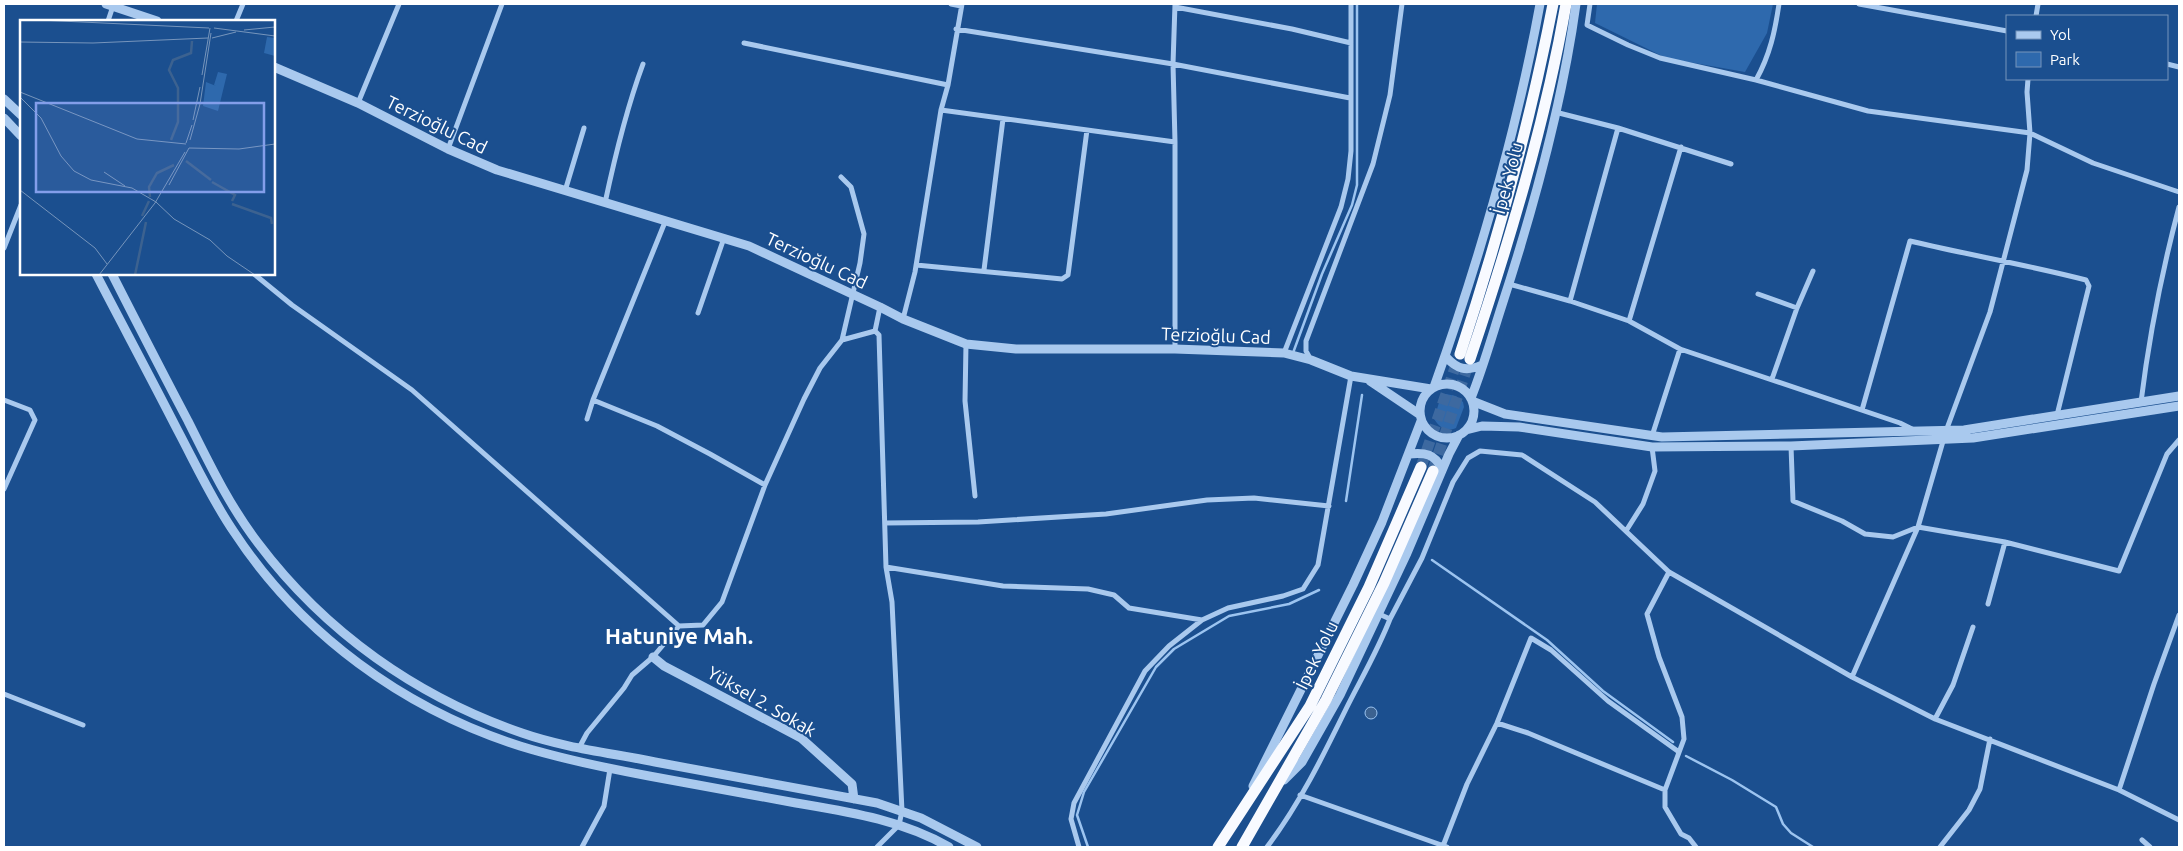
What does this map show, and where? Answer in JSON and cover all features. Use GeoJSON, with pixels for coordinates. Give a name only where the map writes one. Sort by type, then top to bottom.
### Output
{"type":"FeatureCollection","features":[{"type":"Feature","properties":{"kind":"highway","name":"İpek Yolu"},"geometry":{"type":"LineString","coordinates":[[1553,4],[1518,162],[1465,357],[1496,281],[1527,174],[1552,76],[1566,4]]}},
{"type":"Feature","properties":{"kind":"highway","name":"İpek Yolu"},"geometry":{"type":"LineString","coordinates":[[1218,847],[1310,706],[1368,587],[1422,467]]}},
{"type":"Feature","properties":{"kind":"highway","name":"İpek Yolu"},"geometry":{"type":"LineString","coordinates":[[1242,847],[1326,700],[1438,470]]}},
{"type":"Feature","properties":{"kind":"street"},"geometry":{"type":"LineString","coordinates":[[236,20],[243,4]]}},
{"type":"Feature","properties":{"kind":"street"},"geometry":{"type":"LineString","coordinates":[[358,103],[400,4]]}},
{"type":"Feature","properties":{"kind":"street"},"geometry":{"type":"LineString","coordinates":[[448,149],[502,4]]}},
{"type":"Feature","properties":{"kind":"street"},"geometry":{"type":"LineString","coordinates":[[903,319],[916,265],[940,110],[948,85],[961,5],[951,4]]}},
{"type":"Feature","properties":{"kind":"street"},"geometry":{"type":"LineString","coordinates":[[1284,353],[1341,207],[1348,179],[1351,151],[1350,4]]}},
{"type":"Feature","properties":{"kind":"street"},"geometry":{"type":"LineString","coordinates":[[1311,360],[1306,351],[1306,342],[1354,219],[1375,156],[1390,95],[1402,4]]}},
{"type":"Feature","properties":{"kind":"street"},"geometry":{"type":"LineString","coordinates":[[1239,815],[1353,585],[1409,454],[1420,417],[1422,400],[1432,388],[1446,356],[1495,200],[1513,129],[1540,4]]}},
{"type":"Feature","properties":{"kind":"street"},"geometry":{"type":"LineString","coordinates":[[1276,787],[1302,762],[1340,695],[1379,614],[1438,470],[1473,416],[1471,399],[1509,284],[1539,183],[1566,62],[1576,4]]}},
{"type":"Feature","properties":{"kind":"street"},"geometry":{"type":"LineString","coordinates":[[1590,4],[1587,25],[1660,58],[1756,80],[1868,111],[2030,133],[2093,164],[2179,192]]}},
{"type":"Feature","properties":{"kind":"street"},"geometry":{"type":"LineString","coordinates":[[1756,80],[1765,63],[1774,38],[1779,4]]}},
{"type":"Feature","properties":{"kind":"street"},"geometry":{"type":"LineString","coordinates":[[1859,4],[2006,31]]}},
{"type":"Feature","properties":{"kind":"street"},"geometry":{"type":"LineString","coordinates":[[108,20],[110,5],[154,20]]}},
{"type":"Feature","properties":{"kind":"street"},"geometry":{"type":"LineString","coordinates":[[1175,349],[1175,142],[1172,64],[1175,6],[1292,29],[1351,43]]}},
{"type":"Feature","properties":{"kind":"street"},"geometry":{"type":"LineString","coordinates":[[956,29],[1172,64],[1350,98]]}},
{"type":"Feature","properties":{"kind":"street"},"geometry":{"type":"LineString","coordinates":[[744,43],[948,85]]}},
{"type":"Feature","properties":{"kind":"street"},"geometry":{"type":"LineString","coordinates":[[605,203],[630,99],[643,64]]}},
{"type":"Feature","properties":{"kind":"street","name":"Terzioğlu Cad"},"geometry":{"type":"LineString","coordinates":[[275,67],[358,103],[448,149],[497,170],[664,222],[749,246],[903,319],[966,344],[1016,348],[1175,349],[1284,353],[1311,360],[1351,376],[1432,388]]}},
{"type":"Feature","properties":{"kind":"street"},"geometry":{"type":"LineString","coordinates":[[1852,677],[1918,527],[1945,436],[1990,312],[2027,170],[2030,133],[2028,80]]}},
{"type":"Feature","properties":{"kind":"street"},"geometry":{"type":"LineString","coordinates":[[4,99],[20,114]]}},
{"type":"Feature","properties":{"kind":"street"},"geometry":{"type":"LineString","coordinates":[[940,110],[1175,142]]}},
{"type":"Feature","properties":{"kind":"street"},"geometry":{"type":"LineString","coordinates":[[1555,112],[1618,128],[1731,164]]}},
{"type":"Feature","properties":{"kind":"street"},"geometry":{"type":"LineString","coordinates":[[4,118],[20,135]]}},
{"type":"Feature","properties":{"kind":"street"},"geometry":{"type":"LineString","coordinates":[[984,270],[1003,119]]}},
{"type":"Feature","properties":{"kind":"street"},"geometry":{"type":"LineString","coordinates":[[565,191],[584,128]]}},
{"type":"Feature","properties":{"kind":"street"},"geometry":{"type":"LineString","coordinates":[[1570,301],[1618,128]]}},
{"type":"Feature","properties":{"kind":"street"},"geometry":{"type":"LineString","coordinates":[[916,265],[984,270],[1062,279],[1068,275],[1087,130]]}},
{"type":"Feature","properties":{"kind":"street"},"geometry":{"type":"LineString","coordinates":[[1629,322],[1681,147]]}},
{"type":"Feature","properties":{"kind":"street"},"geometry":{"type":"LineString","coordinates":[[255,275],[292,306],[412,390],[679,626],[703,625],[722,602],[765,485],[820,368],[842,340],[860,263],[864,234],[851,187],[841,177]]}},
{"type":"Feature","properties":{"kind":"street"},"geometry":{"type":"LineString","coordinates":[[2141,402],[2168,248],[2179,207]]}},
{"type":"Feature","properties":{"kind":"street"},"geometry":{"type":"LineString","coordinates":[[4,248],[20,208]]}},
{"type":"Feature","properties":{"kind":"street"},"geometry":{"type":"LineString","coordinates":[[587,419],[664,222]]}},
{"type":"Feature","properties":{"kind":"street"},"geometry":{"type":"LineString","coordinates":[[698,312],[724,238]]}},
{"type":"Feature","properties":{"kind":"street"},"geometry":{"type":"LineString","coordinates":[[1862,410],[1910,241],[2086,280],[2089,286],[2057,415]]}},
{"type":"Feature","properties":{"kind":"street"},"geometry":{"type":"LineString","coordinates":[[1772,379],[1797,308],[1813,271]]}},
{"type":"Feature","properties":{"kind":"street"},"geometry":{"type":"LineString","coordinates":[[97,275],[222,514],[267,576],[294,607],[322,635],[382,680],[449,718],[518,746],[610,769],[852,813],[899,825],[949,847]]}},
{"type":"Feature","properties":{"kind":"street"},"geometry":{"type":"LineString","coordinates":[[113,275],[234,507],[268,556],[332,623],[365,651],[422,689],[490,721],[525,734],[579,748],[877,803],[902,811],[948,831],[977,847]]}},
{"type":"Feature","properties":{"kind":"street"},"geometry":{"type":"LineString","coordinates":[[1509,284],[1570,301],[1629,322],[1680,349],[1900,423],[1918,432]]}},
{"type":"Feature","properties":{"kind":"street"},"geometry":{"type":"LineString","coordinates":[[1758,294],[1797,308]]}},
{"type":"Feature","properties":{"kind":"street"},"geometry":{"type":"LineString","coordinates":[[875,331],[880,307]]}},
{"type":"Feature","properties":{"kind":"street"},"geometry":{"type":"LineString","coordinates":[[842,340],[875,331]]}},
{"type":"Feature","properties":{"kind":"street"},"geometry":{"type":"LineString","coordinates":[[875,331],[879,335],[886,567],[892,602],[902,811],[899,825],[877,847]]}},
{"type":"Feature","properties":{"kind":"street"},"geometry":{"type":"LineString","coordinates":[[966,344],[965,400],[975,496]]}},
{"type":"Feature","properties":{"kind":"street"},"geometry":{"type":"LineString","coordinates":[[1652,436],[1680,349]]}},
{"type":"Feature","properties":{"kind":"street"},"geometry":{"type":"LineString","coordinates":[[1446,356],[1453,364],[1462,369],[1475,368],[1482,364]]}},
{"type":"Feature","properties":{"kind":"street"},"geometry":{"type":"LineString","coordinates":[[1079,847],[1071,819],[1074,802],[1145,671],[1169,646],[1202,620],[1228,608],[1283,596],[1303,589],[1318,565],[1351,376]]}},
{"type":"Feature","properties":{"kind":"street","name":"Terzioğlu Cad"},"geometry":{"type":"LineString","coordinates":[[1368,380],[1384,389],[1420,417]]}},
{"type":"Feature","properties":{"kind":"street"},"geometry":{"type":"LineString","coordinates":[[1432,388],[1442,384],[1459,386],[1471,399],[1505,414],[1652,436],[1918,432],[1973,438],[2179,406]]}},
{"type":"Feature","properties":{"kind":"street"},"geometry":{"type":"LineString","coordinates":[[1420,417],[1433,434],[1442,438],[1482,426],[1519,427],[1652,446],[1791,446],[1945,436],[2057,415],[2179,396]]}},
{"type":"Feature","properties":{"kind":"street"},"geometry":{"type":"LineString","coordinates":[[4,400],[30,410],[35,420],[4,489]]}},
{"type":"Feature","properties":{"kind":"street"},"geometry":{"type":"LineString","coordinates":[[594,400],[656,426],[765,485]]}},
{"type":"Feature","properties":{"kind":"street"},"geometry":{"type":"LineString","coordinates":[[1791,446],[1793,501],[1865,534],[1893,537],[1918,527],[2005,542],[2119,571],[2167,454],[2179,440]]}},
{"type":"Feature","properties":{"kind":"street"},"geometry":{"type":"LineString","coordinates":[[1626,531],[1643,504],[1655,471],[1652,446]]}},
{"type":"Feature","properties":{"kind":"street"},"geometry":{"type":"LineString","coordinates":[[1267,847],[1284,824],[1330,745],[1422,558],[1453,482],[1468,458],[1480,451],[1522,455],[1595,502],[1669,572],[1852,677],[1935,719],[2119,790],[2179,820]]}},
{"type":"Feature","properties":{"kind":"street"},"geometry":{"type":"LineString","coordinates":[[1409,454],[1430,455],[1439,462],[1438,470]]}},
{"type":"Feature","properties":{"kind":"street"},"geometry":{"type":"LineString","coordinates":[[885,523],[978,522],[1106,514],[1207,500],[1254,498],[1329,506]]}},
{"type":"Feature","properties":{"kind":"street"},"geometry":{"type":"LineString","coordinates":[[1988,604],[2005,542]]}},
{"type":"Feature","properties":{"kind":"street"},"geometry":{"type":"LineString","coordinates":[[886,567],[1003,586],[1088,589],[1114,595],[1128,608],[1202,620]]}},
{"type":"Feature","properties":{"kind":"street"},"geometry":{"type":"LineString","coordinates":[[1669,572],[1647,614],[1659,657],[1682,717],[1684,738],[1665,790],[1664,807],[1681,834],[1689,838],[1696,847]]}},
{"type":"Feature","properties":{"kind":"street"},"geometry":{"type":"LineString","coordinates":[[1379,614],[1390,620]]}},
{"type":"Feature","properties":{"kind":"street"},"geometry":{"type":"LineString","coordinates":[[2119,790],[2179,615]]}},
{"type":"Feature","properties":{"kind":"street"},"geometry":{"type":"LineString","coordinates":[[579,748],[587,733],[624,688],[632,675],[653,656],[679,626]]}},
{"type":"Feature","properties":{"kind":"street"},"geometry":{"type":"LineString","coordinates":[[1935,719],[1953,685],[1973,626]]}},
{"type":"Feature","properties":{"kind":"street"},"geometry":{"type":"LineString","coordinates":[[1300,795],[1445,847],[1467,784],[1497,723],[1531,638],[1551,650],[1608,700],[1679,752]]}},
{"type":"Feature","properties":{"kind":"street","name":"Yüksel 2. Sokak"},"geometry":{"type":"LineString","coordinates":[[653,656],[664,666],[801,738],[852,784],[854,799]]}},
{"type":"Feature","properties":{"kind":"street"},"geometry":{"type":"LineString","coordinates":[[4,694],[83,725]]}},
{"type":"Feature","properties":{"kind":"street"},"geometry":{"type":"LineString","coordinates":[[1497,723],[1536,736],[1665,790]]}},
{"type":"Feature","properties":{"kind":"street"},"geometry":{"type":"LineString","coordinates":[[1940,847],[1969,810],[1980,789],[1990,739]]}},
{"type":"Feature","properties":{"kind":"street"},"geometry":{"type":"LineString","coordinates":[[582,847],[604,806],[610,769]]}},
{"type":"Feature","properties":{"kind":"street"},"geometry":{"type":"LineString","coordinates":[[2142,840],[2150,847]]}},
{"type":"Feature","properties":{"kind":"green space"},"geometry":{"type":"Polygon","coordinates":[[[1597,4],[1773,4],[1767,33],[1745,72],[1666,58],[1595,23],[1597,4]]]}},
{"type":"Feature","properties":{"kind":"green space"},"geometry":{"type":"Polygon","coordinates":[[[1446,394],[1456,396],[1463,402],[1464,407],[1456,428],[1449,430],[1439,425],[1434,419],[1441,396],[1446,394]]]}},
{"type":"Feature","properties":{"kind":"shaded area"},"geometry":{"type":"Polygon","coordinates":[[[1371,707],[1377,713],[1371,719],[1365,713],[1371,707]]]}},
{"type":"Feature","properties":{"kind":"waterway"},"geometry":{"type":"LineString","coordinates":[[1293,353],[1322,274],[1352,205],[1357,185],[1357,4]]}},
{"type":"Feature","properties":{"kind":"waterway"},"geometry":{"type":"LineString","coordinates":[[1346,501],[1362,395]]}},
{"type":"Feature","properties":{"kind":"waterway"},"geometry":{"type":"LineString","coordinates":[[1432,560],[1547,640],[1603,691],[1673,742]]}},
{"type":"Feature","properties":{"kind":"waterway"},"geometry":{"type":"LineString","coordinates":[[1088,847],[1077,815],[1084,792],[1156,667],[1174,649],[1229,616],[1289,604],[1319,590]]}},
{"type":"Feature","properties":{"kind":"waterway"},"geometry":{"type":"LineString","coordinates":[[1686,756],[1732,780],[1776,807],[1783,824],[1791,833],[1813,847]]}},
{"type":"Feature","properties":{"kind":"tunnel"},"geometry":{"type":"LineString","coordinates":[[1421,467],[1459,356]]}},
{"type":"Feature","properties":{"kind":"tunnel"},"geometry":{"type":"LineString","coordinates":[[1433,470],[1470,359]]}},
{"type":"Feature","properties":{"kind":"district","name":"Hatuniye Mah."},"geometry":{"type":"Point","coordinates":[679,635]}}]}
